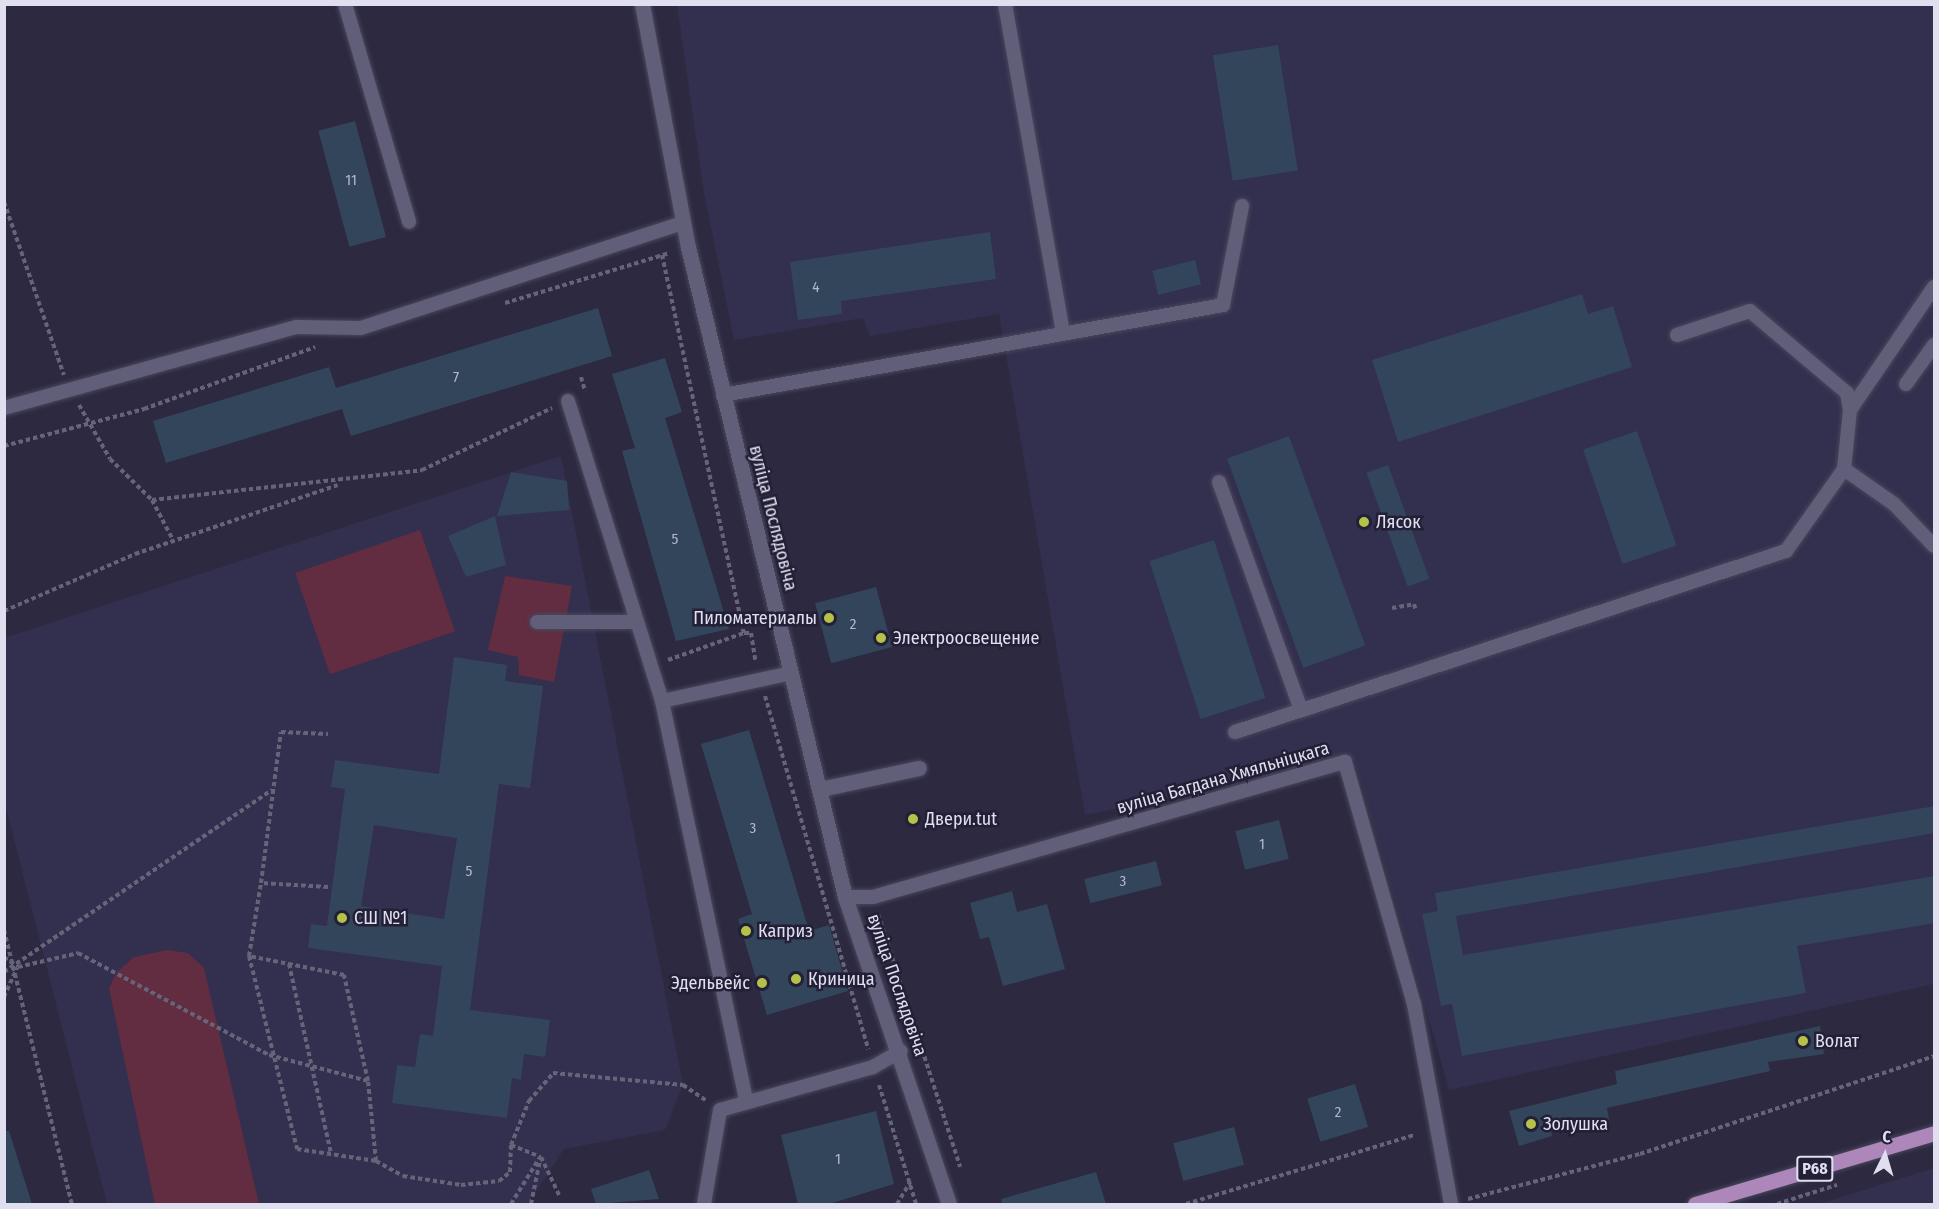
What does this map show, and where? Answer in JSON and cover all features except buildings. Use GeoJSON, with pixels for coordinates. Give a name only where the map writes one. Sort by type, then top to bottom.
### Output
{"type":"FeatureCollection","features":[{"type":"Feature","properties":{"kind":"main road","name":"Р68"},"geometry":{"type":"LineString","coordinates":[[1695,1204],[1935,1133]]}},
{"type":"Feature","properties":{"kind":"street","name":"вуліца Послядовіча"},"geometry":{"type":"LineString","coordinates":[[642,4],[682,223],[845,897],[901,1052],[949,1204]]}},
{"type":"Feature","properties":{"kind":"street"},"geometry":{"type":"LineString","coordinates":[[820,789],[919,768]]}},
{"type":"Feature","properties":{"kind":"lane"},"geometry":{"type":"LineString","coordinates":[[345,4],[409,222]]}},
{"type":"Feature","properties":{"kind":"lane"},"geometry":{"type":"LineString","coordinates":[[1005,4],[1063,334]]}},
{"type":"Feature","properties":{"kind":"lane"},"geometry":{"type":"LineString","coordinates":[[723,395],[1223,305],[1242,206]]}},
{"type":"Feature","properties":{"kind":"lane"},"geometry":{"type":"LineString","coordinates":[[4,408],[297,327],[361,328],[682,223]]}},
{"type":"Feature","properties":{"kind":"lane"},"geometry":{"type":"LineString","coordinates":[[1850,410],[1935,287]]}},
{"type":"Feature","properties":{"kind":"lane"},"geometry":{"type":"LineString","coordinates":[[1235,732],[1786,551],[1844,469],[1850,410],[1847,393],[1750,310],[1677,335]]}},
{"type":"Feature","properties":{"kind":"lane"},"geometry":{"type":"LineString","coordinates":[[1906,384],[1935,345]]}},
{"type":"Feature","properties":{"kind":"lane"},"geometry":{"type":"LineString","coordinates":[[568,400],[662,701],[746,1101]]}},
{"type":"Feature","properties":{"kind":"lane"},"geometry":{"type":"LineString","coordinates":[[1844,469],[1894,504],[1935,546]]}},
{"type":"Feature","properties":{"kind":"lane"},"geometry":{"type":"LineString","coordinates":[[1219,482],[1301,710]]}},
{"type":"Feature","properties":{"kind":"lane"},"geometry":{"type":"LineString","coordinates":[[537,622],[637,622]]}},
{"type":"Feature","properties":{"kind":"lane"},"geometry":{"type":"LineString","coordinates":[[662,701],[791,673]]}},
{"type":"Feature","properties":{"kind":"lane","name":"вуліца Багдана Хмяльніцкага"},"geometry":{"type":"LineString","coordinates":[[845,897],[873,897],[1345,762],[1414,1004],[1451,1204]]}},
{"type":"Feature","properties":{"kind":"lane"},"geometry":{"type":"LineString","coordinates":[[704,1204],[720,1110],[873,1067],[901,1052]]}},
{"type":"Feature","properties":{"kind":"path"},"geometry":{"type":"LineString","coordinates":[[152,500],[344,483],[422,470],[585,394],[581,377]]}},
{"type":"Feature","properties":{"kind":"path"},"geometry":{"type":"LineString","coordinates":[[4,610],[135,554],[344,483]]}},
{"type":"Feature","properties":{"kind":"path"},"geometry":{"type":"LineString","coordinates":[[1392,608],[1414,604],[1416,611]]}},
{"type":"Feature","properties":{"kind":"path"},"geometry":{"type":"LineString","coordinates":[[660,650],[663,662],[744,633]]}},
{"type":"Feature","properties":{"kind":"path"},"geometry":{"type":"LineString","coordinates":[[328,734],[281,732],[249,956],[269,1055],[297,1149],[376,1161],[403,1176],[461,1185],[499,1181],[510,1172],[511,1145],[529,1101],[553,1073],[683,1085],[720,1110]]}},
{"type":"Feature","properties":{"kind":"path"},"geometry":{"type":"LineString","coordinates":[[4,997],[18,967],[272,790]]}},
{"type":"Feature","properties":{"kind":"path"},"geometry":{"type":"LineString","coordinates":[[261,883],[328,887]]}},
{"type":"Feature","properties":{"kind":"path"},"geometry":{"type":"LineString","coordinates":[[873,897],[961,1170]]}},
{"type":"Feature","properties":{"kind":"path"},"geometry":{"type":"LineString","coordinates":[[4,930],[18,967],[72,1204]]}},
{"type":"Feature","properties":{"kind":"path"},"geometry":{"type":"LineString","coordinates":[[4,972],[78,953],[269,1055],[368,1081]]}},
{"type":"Feature","properties":{"kind":"path"},"geometry":{"type":"LineString","coordinates":[[249,956],[344,975],[368,1081],[376,1161]]}},
{"type":"Feature","properties":{"kind":"path"},"geometry":{"type":"LineString","coordinates":[[4,957],[18,967]]}},
{"type":"Feature","properties":{"kind":"path"},"geometry":{"type":"LineString","coordinates":[[289,964],[316,1069],[331,1154]]}},
{"type":"Feature","properties":{"kind":"path"},"geometry":{"type":"LineString","coordinates":[[1451,1204],[1640,1154],[1935,1056]]}},
{"type":"Feature","properties":{"kind":"path"},"geometry":{"type":"LineString","coordinates":[[873,1067],[916,1204]]}},
{"type":"Feature","properties":{"kind":"path"},"geometry":{"type":"LineString","coordinates":[[1186,1204],[1415,1134]]}},
{"type":"Feature","properties":{"kind":"path"},"geometry":{"type":"LineString","coordinates":[[511,1145],[541,1156],[560,1197]]}},
{"type":"Feature","properties":{"kind":"path"},"geometry":{"type":"LineString","coordinates":[[511,1204],[541,1156]]}},
{"type":"Feature","properties":{"kind":"path"},"geometry":{"type":"LineString","coordinates":[[531,1204],[541,1156]]}},
{"type":"Feature","properties":{"kind":"path"},"geometry":{"type":"LineString","coordinates":[[897,1204],[910,1182]]}},
{"type":"Feature","properties":{"kind":"shaded area"},"geometry":{"type":"Polygon","coordinates":[[[677,5],[1934,5],[1934,984],[1449,1090],[1355,760],[1085,815],[999,314],[870,336],[863,318],[734,340],[704,193],[677,5]]]}},
{"type":"Feature","properties":{"kind":"shaded area","name":"СШ №1"},"geometry":{"type":"Polygon","coordinates":[[[561,456],[683,1085],[665,1130],[564,1149],[528,1204],[107,1204],[5,804],[4,638],[561,456]]]}},
{"type":"Feature","properties":{"kind":"shaded area"},"geometry":{"type":"Polygon","coordinates":[[[420,530],[455,631],[330,674],[295,573],[420,530]]]}},
{"type":"Feature","properties":{"kind":"shaded area"},"geometry":{"type":"Polygon","coordinates":[[[505,576],[572,586],[554,682],[519,675],[518,657],[488,650],[505,576]]]}},
{"type":"Feature","properties":{"kind":"shaded area"},"geometry":{"type":"Polygon","coordinates":[[[167,950],[188,953],[204,968],[259,1204],[155,1204],[109,988],[116,973],[134,957],[167,950]]]}},
{"type":"Feature","properties":{"kind":"shaded area"},"geometry":{"type":"Polygon","coordinates":[[[1934,1168],[1934,1204],[1819,1204],[1934,1168]]]}},
{"type":"Feature","properties":{"kind":"place","name":"Лясок"},"geometry":{"type":"Point","coordinates":[1364,522]}},
{"type":"Feature","properties":{"kind":"place","name":"Пиломатериалы"},"geometry":{"type":"Point","coordinates":[829,618]}},
{"type":"Feature","properties":{"kind":"place","name":"Электроосвещение"},"geometry":{"type":"Point","coordinates":[881,638]}},
{"type":"Feature","properties":{"kind":"place","name":"Двери.tut"},"geometry":{"type":"Point","coordinates":[913,819]}},
{"type":"Feature","properties":{"kind":"place","name":"СШ №1"},"geometry":{"type":"Point","coordinates":[342,918]}},
{"type":"Feature","properties":{"kind":"place","name":"Каприз"},"geometry":{"type":"Point","coordinates":[746,931]}},
{"type":"Feature","properties":{"kind":"place","name":"Криница"},"geometry":{"type":"Point","coordinates":[796,979]}},
{"type":"Feature","properties":{"kind":"place","name":"Эдельвейс"},"geometry":{"type":"Point","coordinates":[762,983]}},
{"type":"Feature","properties":{"kind":"place","name":"Волат"},"geometry":{"type":"Point","coordinates":[1803,1041]}},
{"type":"Feature","properties":{"kind":"place","name":"Золушка"},"geometry":{"type":"Point","coordinates":[1531,1124]}}]}
